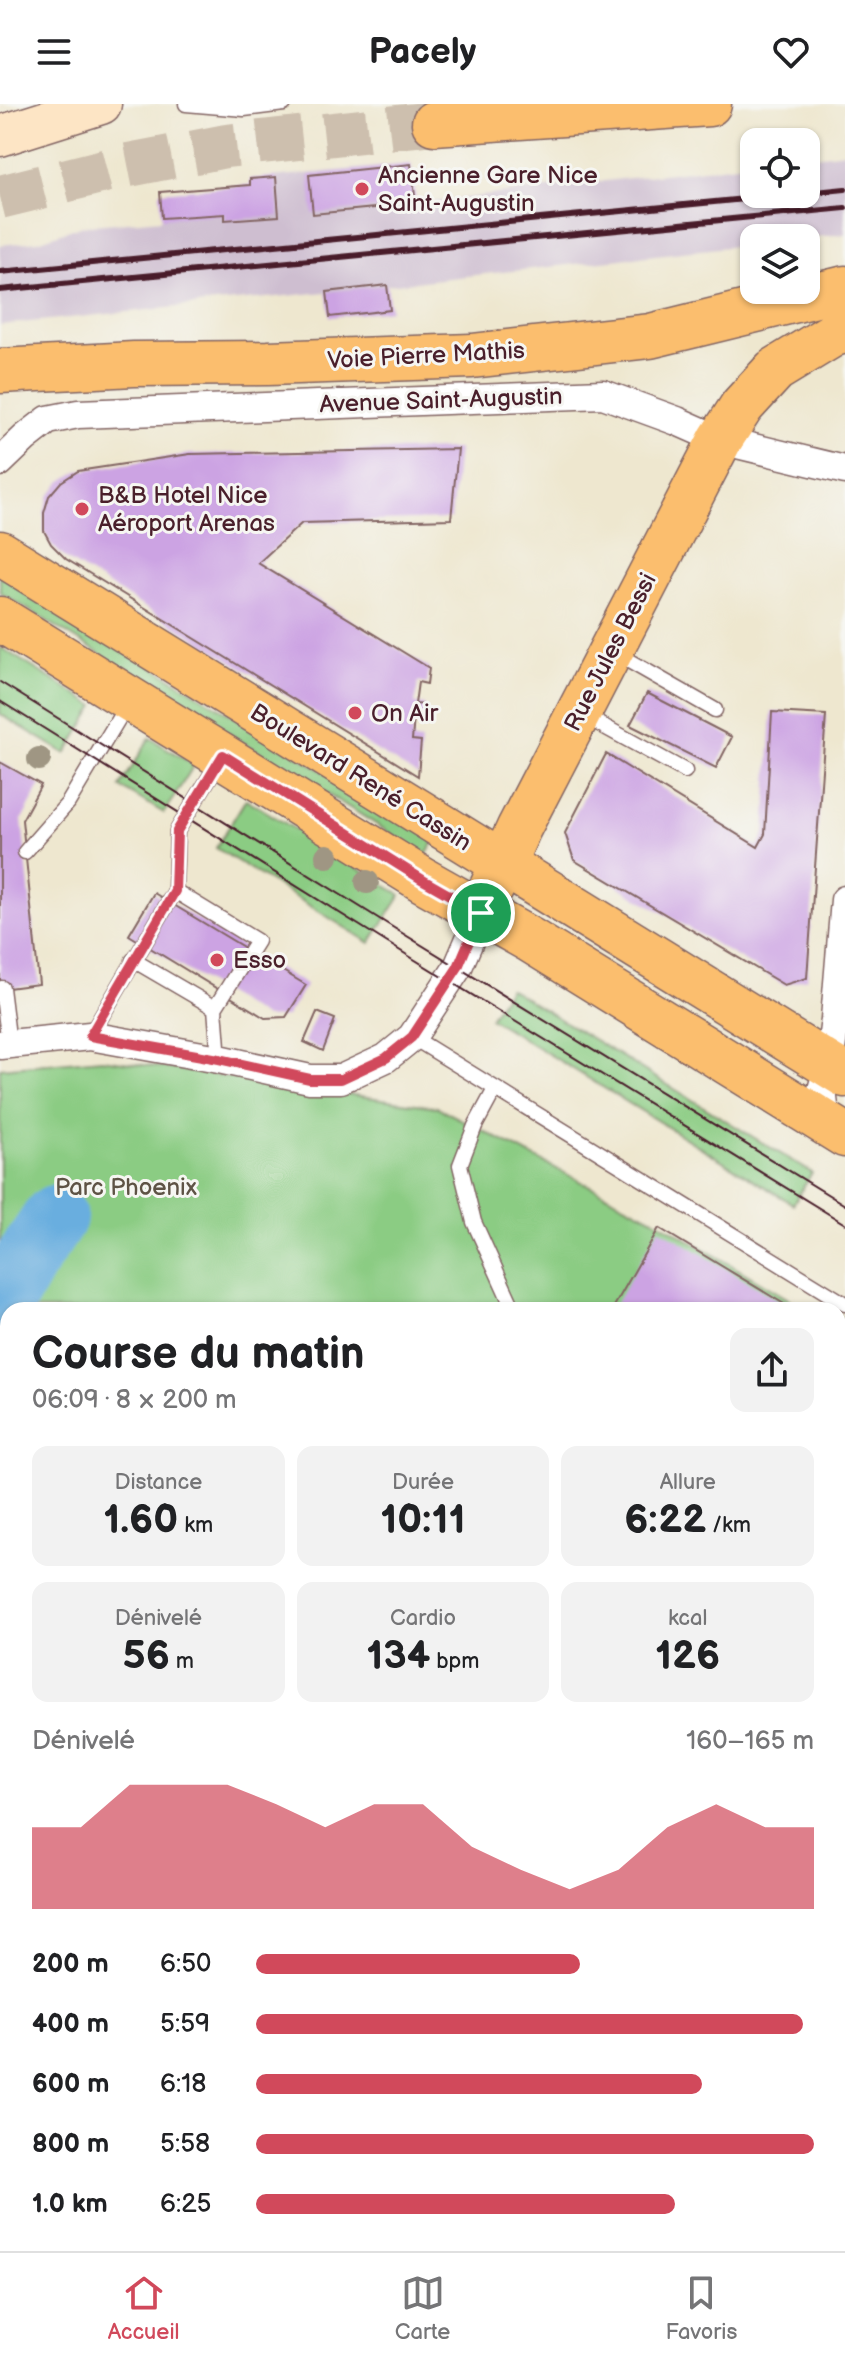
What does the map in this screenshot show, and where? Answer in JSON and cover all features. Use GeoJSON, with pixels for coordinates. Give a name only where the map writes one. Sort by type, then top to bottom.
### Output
{"type":"FeatureCollection","features":[{"type":"Feature","properties":{"kind":"main road"},"geometry":{"type":"LineString","coordinates":[[0,136],[101,104]]}},
{"type":"Feature","properties":{"kind":"main road"},"geometry":{"type":"LineString","coordinates":[[434,123],[709,104]]}},
{"type":"Feature","properties":{"kind":"main road","name":"Voie Pierre Mathis"},"geometry":{"type":"LineString","coordinates":[[0,371],[134,364],[472,356],[650,336],[845,288]]}},
{"type":"Feature","properties":{"kind":"main road"},"geometry":{"type":"LineString","coordinates":[[720,440],[742,406],[775,370],[834,334],[845,331]]}},
{"type":"Feature","properties":{"kind":"main road","name":"Rue Jules Bessi"},"geometry":{"type":"LineString","coordinates":[[481,913],[501,864],[720,440]]}},
{"type":"Feature","properties":{"kind":"main road","name":"Boulevard René Cassin"},"geometry":{"type":"LineString","coordinates":[[0,553],[837,1070]]}},
{"type":"Feature","properties":{"kind":"main road"},"geometry":{"type":"LineString","coordinates":[[0,619],[423,880],[530,940],[836,1129]]}},
{"type":"Feature","properties":{"kind":"street","name":"Avenue Saint-Augustin"},"geometry":{"type":"LineString","coordinates":[[0,462],[48,420],[78,414],[603,394],[720,440],[845,470]]}},
{"type":"Feature","properties":{"kind":"street"},"geometry":{"type":"LineString","coordinates":[[836,1129],[822,1090],[837,1070],[845,900]]}},
{"type":"Feature","properties":{"kind":"street"},"geometry":{"type":"LineString","coordinates":[[4,1045],[90,1036],[310,1079],[341,1079],[386,1058],[412,1037],[458,967],[481,913]]}},
{"type":"Feature","properties":{"kind":"lane"},"geometry":{"type":"LineString","coordinates":[[186,104],[244,109],[284,104]]}},
{"type":"Feature","properties":{"kind":"lane"},"geometry":{"type":"LineString","coordinates":[[611,651],[715,710]]}},
{"type":"Feature","properties":{"kind":"lane"},"geometry":{"type":"LineString","coordinates":[[25,852],[68,803],[130,699]]}},
{"type":"Feature","properties":{"kind":"lane"},"geometry":{"type":"LineString","coordinates":[[579,712],[685,771]]}},
{"type":"Feature","properties":{"kind":"lane"},"geometry":{"type":"LineString","coordinates":[[90,1036],[175,891],[177,831],[223,755]]}},
{"type":"Feature","properties":{"kind":"lane"},"geometry":{"type":"LineString","coordinates":[[175,891],[257,941],[215,1008],[219,1059]]}},
{"type":"Feature","properties":{"kind":"lane"},"geometry":{"type":"LineString","coordinates":[[133,960],[215,1008]]}},
{"type":"Feature","properties":{"kind":"lane"},"geometry":{"type":"LineString","coordinates":[[2,988],[4,1045]]}},
{"type":"Feature","properties":{"kind":"lane"},"geometry":{"type":"LineString","coordinates":[[412,1037],[842,1302]]}},
{"type":"Feature","properties":{"kind":"lane"},"geometry":{"type":"LineString","coordinates":[[495,1089],[475,1126],[460,1165],[474,1222],[510,1302]]}},
{"type":"Feature","properties":{"kind":"shaded area"},"geometry":{"type":"Polygon","coordinates":[[[845,152],[845,234],[820,237],[820,224],[740,224],[740,246],[387,285],[390,310],[330,317],[326,292],[0,325],[0,245],[38,241],[81,226],[162,219],[160,192],[250,185],[250,179],[411,164],[416,204],[740,165],[740,208],[820,208],[820,155],[845,152]]]}},
{"type":"Feature","properties":{"kind":"green space"},"geometry":{"type":"Polygon","coordinates":[[[0,573],[435,840],[426,855],[0,592],[0,573]]]}},
{"type":"Feature","properties":{"kind":"green space"},"geometry":{"type":"Polygon","coordinates":[[[0,647],[95,706],[66,754],[0,714],[0,647]]]}},
{"type":"Feature","properties":{"kind":"green space"},"geometry":{"type":"Polygon","coordinates":[[[150,738],[194,765],[164,813],[120,787],[150,738]]]}},
{"type":"Feature","properties":{"kind":"green space"},"geometry":{"type":"Polygon","coordinates":[[[246,799],[401,895],[370,943],[216,848],[246,799]]]}},
{"type":"Feature","properties":{"kind":"green space"},"geometry":{"type":"Polygon","coordinates":[[[509,988],[812,1173],[793,1204],[490,1018],[509,988]]]}},
{"type":"Feature","properties":{"kind":"green space","name":"Parc Phoenix"},"geometry":{"type":"Polygon","coordinates":[[[102,1059],[437,1107],[652,1218],[794,1302],[0,1302],[0,1068],[102,1059]]]}},
{"type":"Feature","properties":{"kind":"building","name":"Ancienne Gare Nice Saint-Augustin"},"geometry":{"type":"Polygon","coordinates":[[[411,164],[416,204],[313,214],[309,175],[411,164]]]}},
{"type":"Feature","properties":{"kind":"building"},"geometry":{"type":"Polygon","coordinates":[[[276,177],[279,216],[225,220],[225,214],[162,218],[160,192],[250,185],[250,179],[276,177]]]}},
{"type":"Feature","properties":{"kind":"building"},"geometry":{"type":"Polygon","coordinates":[[[387,285],[390,310],[330,317],[327,292],[387,285]]]}},
{"type":"Feature","properties":{"kind":"building"},"geometry":{"type":"Polygon","coordinates":[[[458,449],[451,519],[302,523],[258,563],[429,668],[427,684],[418,682],[415,704],[425,705],[424,719],[414,717],[412,740],[421,741],[418,776],[66,559],[51,544],[44,531],[44,513],[49,496],[61,482],[78,471],[190,454],[458,449]]]}},
{"type":"Feature","properties":{"kind":"building"},"geometry":{"type":"Polygon","coordinates":[[[647,693],[732,737],[716,768],[630,725],[647,693]]]}},
{"type":"Feature","properties":{"kind":"building"},"geometry":{"type":"Polygon","coordinates":[[[772,712],[826,715],[807,978],[784,985],[574,860],[565,833],[606,754],[758,847],[765,834],[772,712]]]}},
{"type":"Feature","properties":{"kind":"building"},"geometry":{"type":"Polygon","coordinates":[[[0,762],[41,785],[22,820],[39,984],[0,989],[0,762]]]}},
{"type":"Feature","properties":{"kind":"building","name":"Esso"},"geometry":{"type":"Polygon","coordinates":[[[154,893],[306,985],[286,1017],[265,1018],[129,935],[154,893]]]}},
{"type":"Feature","properties":{"kind":"building"},"geometry":{"type":"Polygon","coordinates":[[[317,1012],[335,1019],[323,1051],[304,1042],[317,1012]]]}},
{"type":"Feature","properties":{"kind":"building"},"geometry":{"type":"Polygon","coordinates":[[[659,1228],[781,1302],[617,1302],[659,1228]]]}},
{"type":"Feature","properties":{"kind":"waterway"},"geometry":{"type":"LineString","coordinates":[[3,1302],[55,1217]]}},
{"type":"Feature","properties":{"kind":"tunnel"},"geometry":{"type":"LineString","coordinates":[[0,197],[124,166],[226,146],[434,123]]}},
{"type":"Feature","properties":{"kind":"tram line"},"geometry":{"type":"LineString","coordinates":[[0,682],[845,1205]]}},
{"type":"Feature","properties":{"kind":"tram line"},"geometry":{"type":"LineString","coordinates":[[0,701],[845,1224]]}},
{"type":"Feature","properties":{"kind":"railway"},"geometry":{"type":"LineString","coordinates":[[820,192],[845,189]]}},
{"type":"Feature","properties":{"kind":"railway"},"geometry":{"type":"LineString","coordinates":[[0,272],[740,199]]}},
{"type":"Feature","properties":{"kind":"railway"},"geometry":{"type":"LineString","coordinates":[[0,290],[845,208]]}},
{"type":"Feature","properties":{"kind":"place","name":"Ancienne Gare Nice Saint-Augustin"},"geometry":{"type":"Point","coordinates":[362,189]}},
{"type":"Feature","properties":{"kind":"place","name":"B&B Hotel Nice Aéroport Arenas"},"geometry":{"type":"Point","coordinates":[82,509]}},
{"type":"Feature","properties":{"kind":"place","name":"On Air"},"geometry":{"type":"Point","coordinates":[355,713]}},
{"type":"Feature","properties":{"kind":"place","name":"Esso"},"geometry":{"type":"Point","coordinates":[217,960]}},
{"type":"Feature","properties":{"kind":"route"},"geometry":{"type":"LineString","coordinates":[[223,755],[481,913],[458,967],[412,1037],[386,1058],[341,1079],[310,1079],[90,1036],[175,891],[177,831],[223,755]]}}]}
